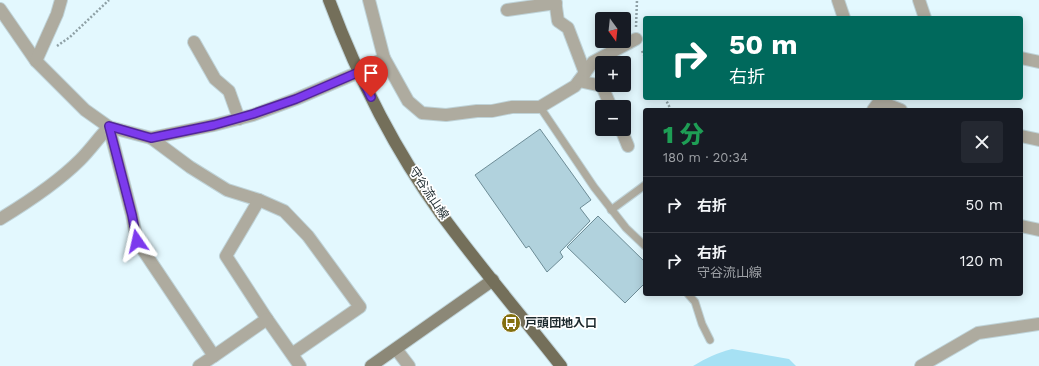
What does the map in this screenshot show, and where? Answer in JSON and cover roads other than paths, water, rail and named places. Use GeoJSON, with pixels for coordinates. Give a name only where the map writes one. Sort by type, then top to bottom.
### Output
{"type":"FeatureCollection","features":[{"type":"Feature","properties":{"kind":"main road","name":"守谷流山線"},"geometry":{"type":"LineString","coordinates":[[329,0],[341,32],[359,72],[388,128],[420,182],[441,213],[561,366]]}},
{"type":"Feature","properties":{"kind":"street"},"geometry":{"type":"LineString","coordinates":[[36,61],[58,14],[61,0]]}},
{"type":"Feature","properties":{"kind":"street"},"geometry":{"type":"LineString","coordinates":[[369,0],[384,58],[408,101],[422,113],[446,115],[477,110],[492,110],[512,107],[540,107],[575,86],[593,62],[636,39]]}},
{"type":"Feature","properties":{"kind":"street"},"geometry":{"type":"LineString","coordinates":[[838,0],[843,16]]}},
{"type":"Feature","properties":{"kind":"street"},"geometry":{"type":"LineString","coordinates":[[919,0],[924,16]]}},
{"type":"Feature","properties":{"kind":"street"},"geometry":{"type":"LineString","coordinates":[[507,10],[555,2],[558,21],[568,28],[582,77],[602,86],[608,100]]}},
{"type":"Feature","properties":{"kind":"street"},"geometry":{"type":"LineString","coordinates":[[0,9],[36,61],[85,110],[109,126],[151,138],[190,167],[227,190],[259,200],[284,211],[308,236],[360,307],[292,354]]}},
{"type":"Feature","properties":{"kind":"street"},"geometry":{"type":"LineString","coordinates":[[194,42],[214,79],[230,91],[239,118]]}},
{"type":"Feature","properties":{"kind":"street"},"geometry":{"type":"LineString","coordinates":[[151,138],[214,125],[296,99],[359,72],[384,58]]}},
{"type":"Feature","properties":{"kind":"street"},"geometry":{"type":"LineString","coordinates":[[1023,58],[1039,62]]}},
{"type":"Feature","properties":{"kind":"street"},"geometry":{"type":"LineString","coordinates":[[881,100],[886,104],[896,108]]}},
{"type":"Feature","properties":{"kind":"street"},"geometry":{"type":"LineString","coordinates":[[0,219],[21,207],[53,184],[80,160],[109,126]]}},
{"type":"Feature","properties":{"kind":"street"},"geometry":{"type":"LineString","coordinates":[[109,126],[132,215],[137,241],[214,356]]}},
{"type":"Feature","properties":{"kind":"street"},"geometry":{"type":"LineString","coordinates":[[624,136],[628,146]]}},
{"type":"Feature","properties":{"kind":"street"},"geometry":{"type":"LineString","coordinates":[[1023,136],[1039,140]]}},
{"type":"Feature","properties":{"kind":"street"},"geometry":{"type":"LineString","coordinates":[[259,200],[226,256],[300,366]]}},
{"type":"Feature","properties":{"kind":"street"},"geometry":{"type":"LineString","coordinates":[[1023,226],[1039,230]]}},
{"type":"Feature","properties":{"kind":"street"},"geometry":{"type":"LineString","coordinates":[[371,366],[493,280]]}},
{"type":"Feature","properties":{"kind":"street"},"geometry":{"type":"LineString","coordinates":[[199,366],[267,319]]}},
{"type":"Feature","properties":{"kind":"street"},"geometry":{"type":"LineString","coordinates":[[921,366],[978,333],[1039,324]]}},
{"type":"Feature","properties":{"kind":"street"},"geometry":{"type":"LineString","coordinates":[[396,349],[410,366]]}},
{"type":"Feature","properties":{"kind":"lane"},"geometry":{"type":"LineString","coordinates":[[540,107],[611,210],[626,228],[643,244]]}},
{"type":"Feature","properties":{"kind":"lane"},"geometry":{"type":"LineString","coordinates":[[611,210],[643,186]]}},
{"type":"Feature","properties":{"kind":"lane"},"geometry":{"type":"LineString","coordinates":[[690,296],[695,302],[702,324],[710,340]]}},
{"type":"Feature","properties":{"kind":"place","name":"戸頭団地入口"},"geometry":{"type":"Point","coordinates":[511,323]}}]}
